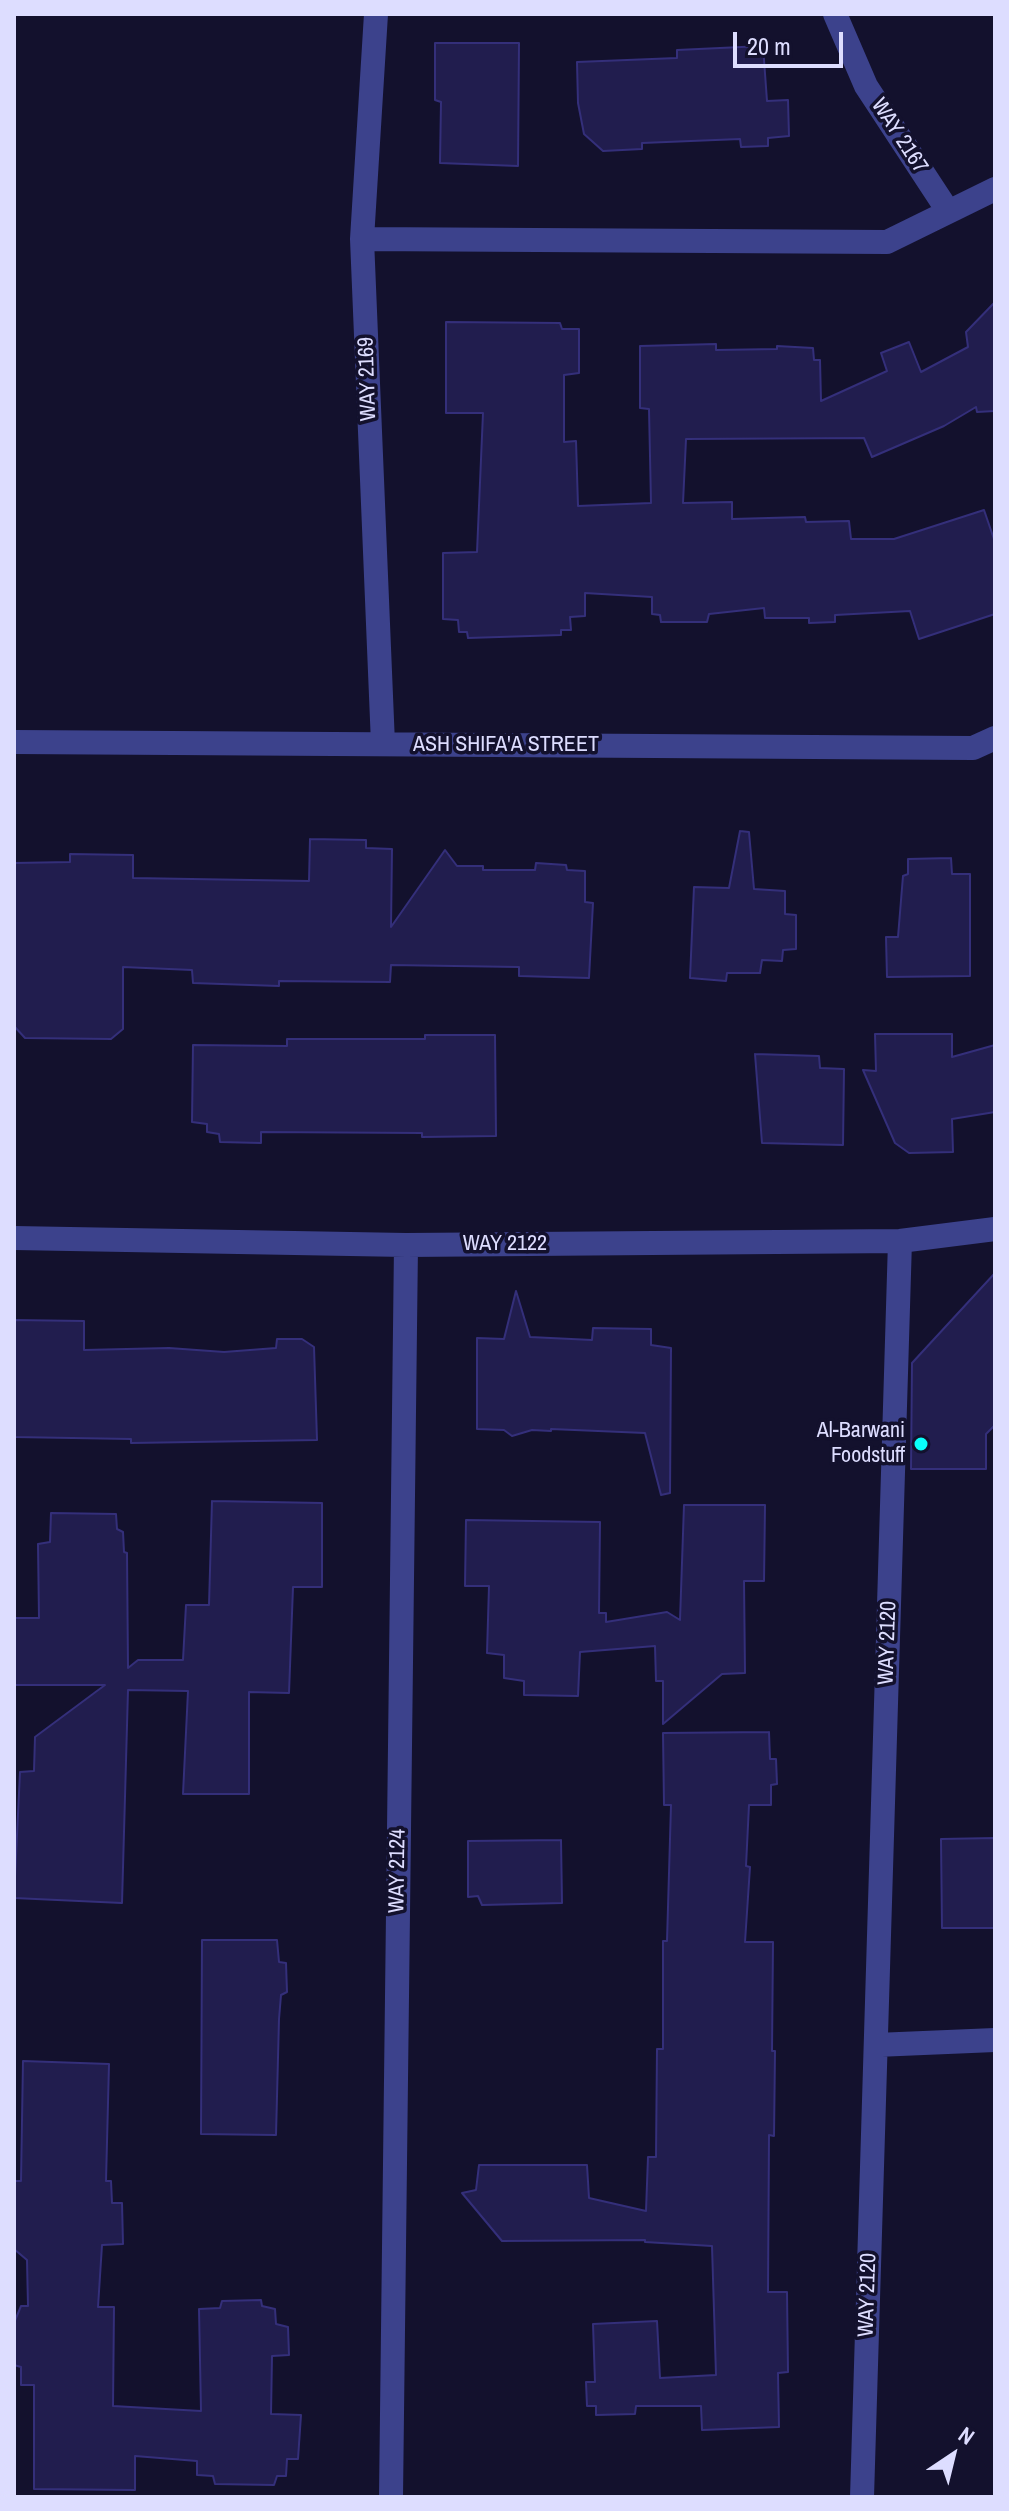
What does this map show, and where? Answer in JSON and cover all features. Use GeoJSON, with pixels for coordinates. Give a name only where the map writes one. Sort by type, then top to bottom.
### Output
{"type":"FeatureCollection","features":[{"type":"Feature","properties":{"kind":"street","name":"WAY 2169"},"geometry":{"type":"LineString","coordinates":[[376,14],[362,239],[383,744]]}},
{"type":"Feature","properties":{"kind":"street","name":"WAY 2167"},"geometry":{"type":"LineString","coordinates":[[835,14],[866,86],[948,211]]}},
{"type":"Feature","properties":{"kind":"street"},"geometry":{"type":"LineString","coordinates":[[362,239],[887,242],[995,189]]}},
{"type":"Feature","properties":{"kind":"street","name":"ASH SHIFA'A STREET"},"geometry":{"type":"LineString","coordinates":[[14,742],[973,748],[995,738]]}},
{"type":"Feature","properties":{"kind":"street","name":"WAY 2122"},"geometry":{"type":"LineString","coordinates":[[14,1238],[406,1245],[900,1241],[995,1229]]}},
{"type":"Feature","properties":{"kind":"street","name":"WAY 2120"},"geometry":{"type":"LineString","coordinates":[[862,2497],[900,1241]]}},
{"type":"Feature","properties":{"kind":"street","name":"WAY 2124"},"geometry":{"type":"LineString","coordinates":[[391,2497],[406,1245]]}},
{"type":"Feature","properties":{"kind":"street"},"geometry":{"type":"LineString","coordinates":[[876,2045],[995,2040]]}},
{"type":"Feature","properties":{"kind":"building"},"geometry":{"type":"Polygon","coordinates":[[[435,43],[519,43],[518,166],[440,163],[441,102],[435,100],[435,43]]]}},
{"type":"Feature","properties":{"kind":"building"},"geometry":{"type":"Polygon","coordinates":[[[763,46],[767,101],[788,100],[789,136],[768,138],[768,146],[741,147],[740,139],[642,143],[642,149],[603,151],[584,134],[578,103],[577,62],[677,58],[677,50],[763,46]]]}},
{"type":"Feature","properties":{"kind":"building"},"geometry":{"type":"Polygon","coordinates":[[[995,302],[995,411],[977,412],[976,407],[944,426],[872,457],[864,438],[686,439],[683,503],[732,502],[732,519],[805,517],[806,522],[849,521],[851,539],[894,539],[984,510],[995,542],[995,614],[919,639],[910,611],[835,615],[835,622],[809,623],[809,618],[765,618],[764,608],[709,614],[707,622],[661,622],[660,615],[652,614],[652,597],[585,593],[585,616],[570,617],[571,630],[561,630],[561,635],[468,638],[467,632],[459,632],[458,620],[443,619],[443,553],[477,552],[483,413],[446,413],[446,322],[560,323],[562,329],[579,329],[579,373],[564,375],[564,442],[576,441],[578,506],[651,503],[649,409],[640,408],[640,346],[716,344],[716,350],[777,349],[777,346],[813,348],[814,360],[820,360],[821,401],[887,371],[881,353],[909,342],[921,372],[968,347],[966,332],[995,302]]]}},
{"type":"Feature","properties":{"kind":"building"},"geometry":{"type":"Polygon","coordinates":[[[740,831],[749,832],[754,889],[785,891],[785,914],[796,915],[796,949],[783,950],[782,961],[762,960],[760,973],[727,973],[726,981],[690,978],[694,887],[729,888],[740,831]]]}},
{"type":"Feature","properties":{"kind":"building"},"geometry":{"type":"Polygon","coordinates":[[[310,839],[366,840],[366,848],[392,849],[391,927],[445,850],[457,866],[483,866],[483,870],[535,870],[536,863],[566,865],[567,870],[585,871],[585,902],[593,903],[589,978],[519,976],[519,967],[391,965],[390,982],[279,981],[279,986],[193,983],[192,970],[123,967],[123,1029],[111,1039],[25,1038],[14,1026],[14,863],[70,862],[70,854],[133,855],[133,878],[309,881],[310,839]]]}},
{"type":"Feature","properties":{"kind":"building"},"geometry":{"type":"Polygon","coordinates":[[[951,858],[952,874],[970,874],[970,976],[887,977],[886,937],[898,937],[903,876],[908,874],[908,859],[951,858]]]}},
{"type":"Feature","properties":{"kind":"building"},"geometry":{"type":"Polygon","coordinates":[[[875,1034],[952,1034],[952,1057],[995,1045],[995,1112],[952,1119],[953,1152],[909,1153],[895,1143],[863,1070],[876,1071],[875,1034]]]}},
{"type":"Feature","properties":{"kind":"building"},"geometry":{"type":"Polygon","coordinates":[[[425,1035],[495,1035],[496,1136],[261,1132],[261,1143],[220,1142],[219,1134],[207,1132],[207,1124],[192,1122],[193,1045],[287,1046],[287,1039],[425,1039],[425,1035]]]}},
{"type":"Feature","properties":{"kind":"building"},"geometry":{"type":"Polygon","coordinates":[[[755,1054],[819,1056],[820,1068],[844,1069],[843,1145],[762,1143],[755,1054]]]}},
{"type":"Feature","properties":{"kind":"building"},"geometry":{"type":"Polygon","coordinates":[[[995,1273],[995,1425],[986,1434],[986,1469],[911,1469],[912,1363],[995,1273]]]}},
{"type":"Feature","properties":{"kind":"building"},"geometry":{"type":"Polygon","coordinates":[[[516,1291],[530,1337],[592,1340],[593,1328],[651,1329],[651,1345],[671,1348],[670,1493],[661,1495],[645,1433],[551,1429],[512,1436],[504,1430],[477,1429],[477,1338],[504,1339],[516,1291]]]}},
{"type":"Feature","properties":{"kind":"building"},"geometry":{"type":"Polygon","coordinates":[[[14,1320],[84,1321],[84,1350],[169,1348],[224,1352],[276,1348],[277,1339],[302,1339],[314,1347],[317,1440],[131,1443],[131,1439],[14,1437],[14,1320]]]}},
{"type":"Feature","properties":{"kind":"building"},"geometry":{"type":"Polygon","coordinates":[[[212,1501],[322,1503],[322,1587],[293,1587],[289,1693],[249,1692],[249,1794],[183,1794],[188,1691],[128,1690],[122,1903],[14,1898],[20,1772],[34,1771],[35,1737],[105,1685],[14,1685],[14,1618],[39,1618],[38,1544],[50,1542],[51,1513],[116,1514],[117,1529],[123,1532],[124,1552],[127,1553],[128,1668],[138,1660],[183,1660],[186,1605],[209,1605],[212,1501]]]}},
{"type":"Feature","properties":{"kind":"building"},"geometry":{"type":"Polygon","coordinates":[[[684,1505],[765,1505],[764,1581],[744,1581],[745,1673],[722,1674],[663,1724],[663,1681],[656,1681],[655,1646],[580,1652],[578,1696],[524,1695],[524,1681],[504,1678],[504,1655],[487,1653],[489,1586],[465,1586],[466,1520],[600,1522],[599,1613],[606,1613],[606,1622],[667,1612],[680,1620],[684,1505]]]}},
{"type":"Feature","properties":{"kind":"building"},"geometry":{"type":"Polygon","coordinates":[[[769,1732],[770,1759],[776,1759],[777,1784],[771,1785],[771,1805],[749,1805],[746,1866],[750,1867],[745,1942],[773,1942],[774,2136],[769,2135],[768,2292],[787,2292],[788,2372],[778,2373],[779,2427],[702,2430],[701,2406],[636,2406],[635,2414],[596,2415],[596,2406],[587,2406],[586,2382],[595,2382],[593,2324],[657,2321],[660,2378],[716,2375],[712,2246],[645,2240],[502,2241],[462,2193],[476,2190],[479,2165],[587,2165],[589,2198],[646,2211],[648,2157],[656,2157],[657,2049],[663,2049],[663,1941],[667,1941],[671,1805],[664,1805],[663,1733],[769,1732]]]}},
{"type":"Feature","properties":{"kind":"building"},"geometry":{"type":"Polygon","coordinates":[[[995,1838],[995,1928],[942,1928],[941,1839],[995,1838]]]}},
{"type":"Feature","properties":{"kind":"building"},"geometry":{"type":"Polygon","coordinates":[[[561,1840],[562,1903],[482,1905],[478,1896],[468,1897],[468,1841],[561,1840]]]}},
{"type":"Feature","properties":{"kind":"building"},"geometry":{"type":"Polygon","coordinates":[[[202,1940],[277,1940],[279,1962],[286,1963],[287,1992],[281,1995],[279,2019],[276,2135],[201,2134],[202,1940]]]}},
{"type":"Feature","properties":{"kind":"building"},"geometry":{"type":"Polygon","coordinates":[[[23,2061],[109,2064],[106,2181],[111,2181],[112,2203],[122,2203],[123,2244],[102,2245],[98,2307],[114,2307],[113,2406],[201,2411],[199,2309],[220,2308],[222,2301],[261,2300],[262,2306],[275,2309],[276,2324],[288,2327],[289,2355],[272,2356],[271,2414],[301,2415],[298,2459],[287,2459],[286,2476],[277,2476],[274,2485],[215,2484],[213,2476],[197,2475],[197,2461],[135,2456],[135,2490],[34,2489],[34,2385],[21,2385],[21,2367],[14,2365],[14,2323],[21,2306],[28,2306],[27,2260],[14,2249],[14,2181],[21,2181],[23,2061]]]}},
{"type":"Feature","properties":{"kind":"place","name":"Al-Barwani Foodstuff"},"geometry":{"type":"Point","coordinates":[921,1444]}}]}
